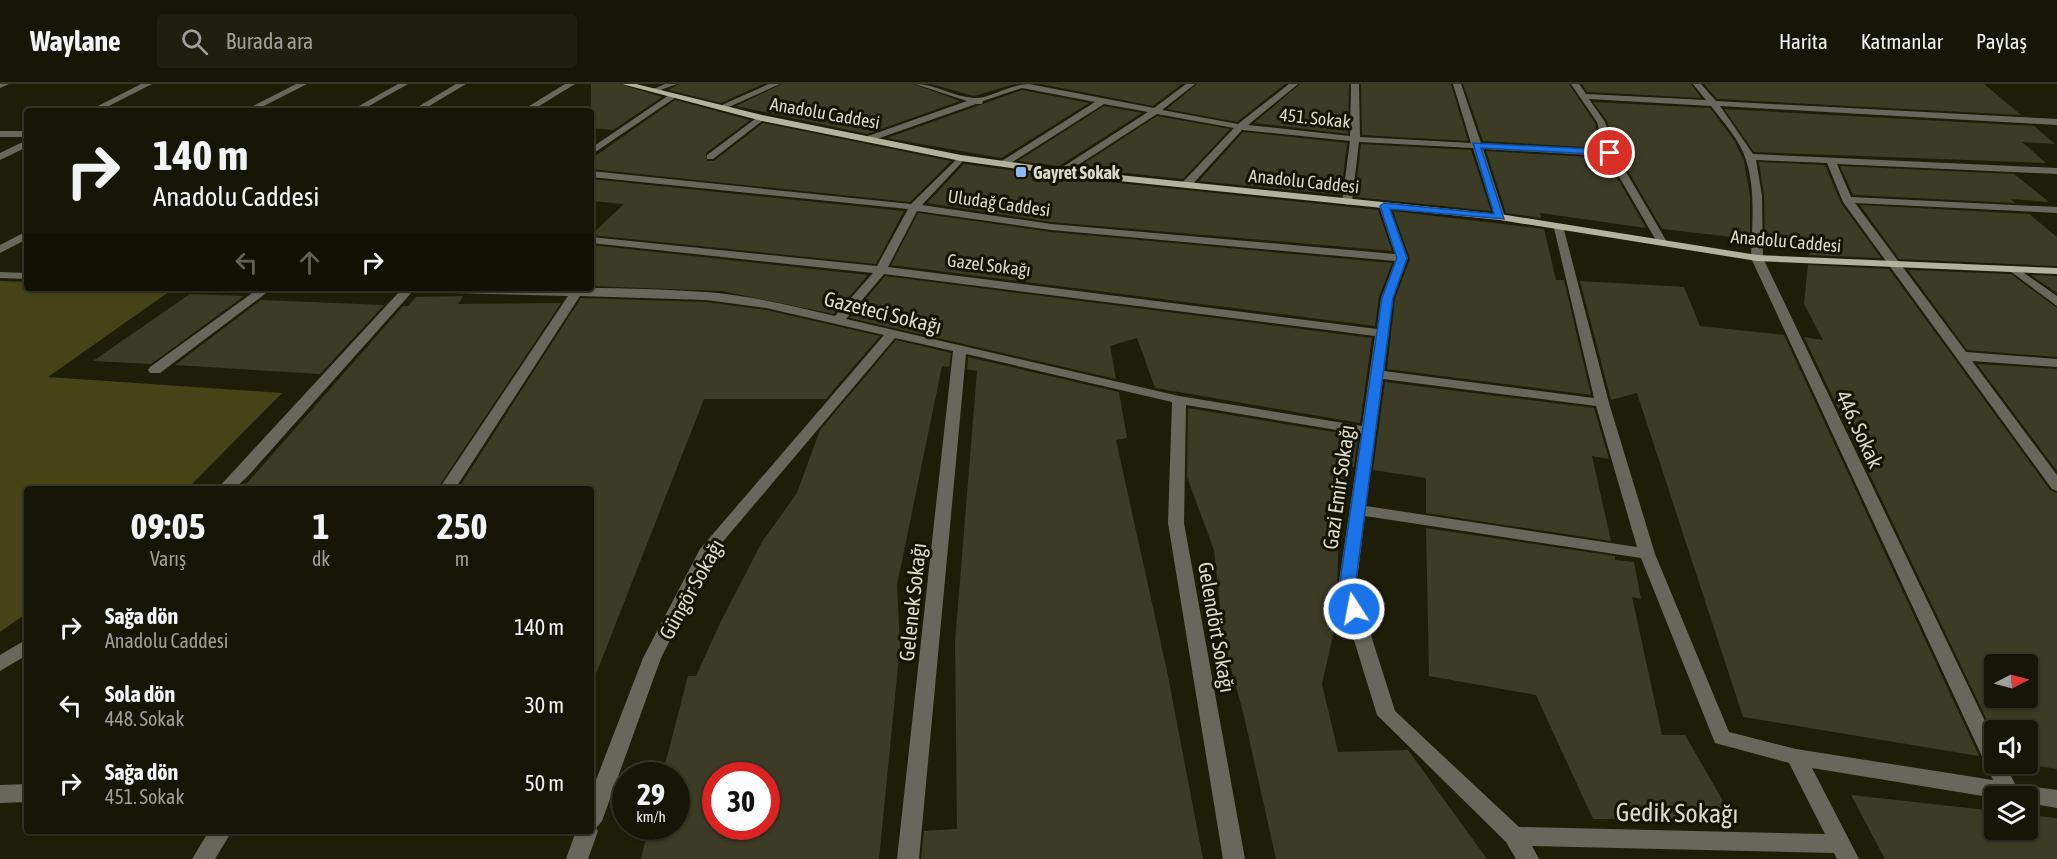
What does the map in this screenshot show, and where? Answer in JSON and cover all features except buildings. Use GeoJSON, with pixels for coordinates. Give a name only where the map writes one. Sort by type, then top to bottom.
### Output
{"type":"FeatureCollection","features":[{"type":"Feature","properties":{"kind":"main road","name":"Anadolu Caddesi"},"geometry":{"type":"LineString","coordinates":[[626,84],[655,90],[674,90],[719,108],[762,118],[871,138],[961,158],[1061,172],[1500,217],[1757,258],[2057,271]]}},
{"type":"Feature","properties":{"kind":"street"},"geometry":{"type":"LineString","coordinates":[[0,86],[5,84]]}},
{"type":"Feature","properties":{"kind":"street"},"geometry":{"type":"LineString","coordinates":[[98,108],[148,84]]}},
{"type":"Feature","properties":{"kind":"street"},"geometry":{"type":"LineString","coordinates":[[253,108],[303,84]]}},
{"type":"Feature","properties":{"kind":"street"},"geometry":{"type":"LineString","coordinates":[[360,108],[404,84]]}},
{"type":"Feature","properties":{"kind":"street"},"geometry":{"type":"LineString","coordinates":[[420,108],[462,84]]}},
{"type":"Feature","properties":{"kind":"street"},"geometry":{"type":"LineString","coordinates":[[530,108],[571,84]]}},
{"type":"Feature","properties":{"kind":"street"},"geometry":{"type":"LineString","coordinates":[[719,108],[776,84]]}},
{"type":"Feature","properties":{"kind":"street"},"geometry":{"type":"LineString","coordinates":[[919,84],[979,102]]}},
{"type":"Feature","properties":{"kind":"street"},"geometry":{"type":"LineString","coordinates":[[1061,172],[1155,111],[1191,84]]}},
{"type":"Feature","properties":{"kind":"street"},"geometry":{"type":"LineString","coordinates":[[1186,185],[1240,127],[1294,84]]}},
{"type":"Feature","properties":{"kind":"street"},"geometry":{"type":"LineString","coordinates":[[1347,202],[1355,138],[1355,84]]}},
{"type":"Feature","properties":{"kind":"street"},"geometry":{"type":"LineString","coordinates":[[1457,84],[1500,217]]}},
{"type":"Feature","properties":{"kind":"street"},"geometry":{"type":"LineString","coordinates":[[1575,84],[1602,122],[1610,153],[1662,242]]}},
{"type":"Feature","properties":{"kind":"street","name":"446. Sokak"},"geometry":{"type":"LineString","coordinates":[[1697,84],[1713,102],[1750,157],[1756,181],[1757,258],[2006,786]]}},
{"type":"Feature","properties":{"kind":"street"},"geometry":{"type":"LineString","coordinates":[[871,138],[1023,85]]}},
{"type":"Feature","properties":{"kind":"street","name":"451. Sokak"},"geometry":{"type":"LineString","coordinates":[[1023,85],[1240,127],[1355,138],[1610,153]]}},
{"type":"Feature","properties":{"kind":"street"},"geometry":{"type":"LineString","coordinates":[[594,150],[674,90]]}},
{"type":"Feature","properties":{"kind":"street"},"geometry":{"type":"LineString","coordinates":[[1584,96],[2057,122]]}},
{"type":"Feature","properties":{"kind":"street"},"geometry":{"type":"LineString","coordinates":[[1003,164],[1104,100]]}},
{"type":"Feature","properties":{"kind":"street"},"geometry":{"type":"LineString","coordinates":[[710,156],[762,118]]}},
{"type":"Feature","properties":{"kind":"street"},"geometry":{"type":"LineString","coordinates":[[0,134],[24,134]]}},
{"type":"Feature","properties":{"kind":"street"},"geometry":{"type":"LineString","coordinates":[[0,156],[24,144]]}},
{"type":"Feature","properties":{"kind":"street"},"geometry":{"type":"LineString","coordinates":[[1750,157],[2057,171]]}},
{"type":"Feature","properties":{"kind":"street"},"geometry":{"type":"LineString","coordinates":[[838,321],[881,270],[914,207],[961,158]]}},
{"type":"Feature","properties":{"kind":"street"},"geometry":{"type":"LineString","coordinates":[[1832,162],[1847,200],[2057,486]]}},
{"type":"Feature","properties":{"kind":"street","name":"Uludağ Caddesi"},"geometry":{"type":"LineString","coordinates":[[594,174],[914,207],[1051,227],[1402,258]]}},
{"type":"Feature","properties":{"kind":"street"},"geometry":{"type":"LineString","coordinates":[[1847,200],[2057,210]]}},
{"type":"Feature","properties":{"kind":"street"},"geometry":{"type":"LineString","coordinates":[[1384,206],[1402,258]]}},
{"type":"Feature","properties":{"kind":"street"},"geometry":{"type":"LineString","coordinates":[[1558,228],[1602,403],[1647,554],[1722,738],[1796,757],[1984,787]]}},
{"type":"Feature","properties":{"kind":"street"},"geometry":{"type":"LineString","coordinates":[[0,250],[24,236]]}},
{"type":"Feature","properties":{"kind":"street","name":"Gazel Sokağı"},"geometry":{"type":"LineString","coordinates":[[594,240],[881,270],[1382,333]]}},
{"type":"Feature","properties":{"kind":"street","name":"Gazi Emir Sokağı"},"geometry":{"type":"LineString","coordinates":[[1402,258],[1388,298],[1382,333],[1347,588],[1387,715],[1514,836],[1528,859]]}},
{"type":"Feature","properties":{"kind":"street"},"geometry":{"type":"LineString","coordinates":[[2014,269],[2057,302]]}},
{"type":"Feature","properties":{"kind":"street"},"geometry":{"type":"LineString","coordinates":[[0,274],[24,276]]}},
{"type":"Feature","properties":{"kind":"street"},"geometry":{"type":"LineString","coordinates":[[155,370],[263,291]]}},
{"type":"Feature","properties":{"kind":"street"},"geometry":{"type":"LineString","coordinates":[[228,486],[242,474],[406,291]]}},
{"type":"Feature","properties":{"kind":"street","name":"Gazeteci Sokağı"},"geometry":{"type":"LineString","coordinates":[[535,291],[706,296],[766,304],[1179,400],[1369,431]]}},
{"type":"Feature","properties":{"kind":"street"},"geometry":{"type":"LineString","coordinates":[[449,486],[577,292]]}},
{"type":"Feature","properties":{"kind":"street","name":"Güngör Sokağı"},"geometry":{"type":"LineString","coordinates":[[594,813],[652,658],[708,549],[892,334]]}},
{"type":"Feature","properties":{"kind":"street","name":"Gelenek Sokağı"},"geometry":{"type":"LineString","coordinates":[[908,859],[960,350]]}},
{"type":"Feature","properties":{"kind":"street"},"geometry":{"type":"LineString","coordinates":[[1961,356],[2057,363]]}},
{"type":"Feature","properties":{"kind":"street"},"geometry":{"type":"LineString","coordinates":[[1376,374],[1602,403]]}},
{"type":"Feature","properties":{"kind":"street","name":"Gelendört Sokağı"},"geometry":{"type":"LineString","coordinates":[[1179,400],[1176,523],[1234,859]]}},
{"type":"Feature","properties":{"kind":"street"},"geometry":{"type":"LineString","coordinates":[[1358,510],[1647,554]]}},
{"type":"Feature","properties":{"kind":"street"},"geometry":{"type":"LineString","coordinates":[[0,664],[24,648]]}},
{"type":"Feature","properties":{"kind":"street"},"geometry":{"type":"LineString","coordinates":[[1796,757],[1843,852]]}},
{"type":"Feature","properties":{"kind":"street"},"geometry":{"type":"LineString","coordinates":[[0,794],[24,793]]}},
{"type":"Feature","properties":{"kind":"street"},"geometry":{"type":"LineString","coordinates":[[2038,796],[2057,799]]}},
{"type":"Feature","properties":{"kind":"street"},"geometry":{"type":"LineString","coordinates":[[203,859],[219,834]]}},
{"type":"Feature","properties":{"kind":"street"},"geometry":{"type":"LineString","coordinates":[[577,859],[586,834]]}},
{"type":"Feature","properties":{"kind":"street","name":"Gedik Sokağı"},"geometry":{"type":"LineString","coordinates":[[1514,836],[1843,852]]}},
{"type":"Feature","properties":{"kind":"shaded area"},"geometry":{"type":"Polygon","coordinates":[[[0,281],[24,282],[24,291],[170,291],[48,377],[282,393],[190,486],[24,486],[24,615],[0,632],[0,281]]]}},
{"type":"Feature","properties":{"kind":"place","name":"Gayret Sokak"},"geometry":{"type":"Point","coordinates":[1021,172]}},
{"type":"Feature","properties":{"kind":"route"},"geometry":{"type":"LineString","coordinates":[[1354,609],[1347,588],[1376,374],[1388,298],[1402,258],[1384,206],[1500,217],[1476,145],[1610,153]]}}]}
